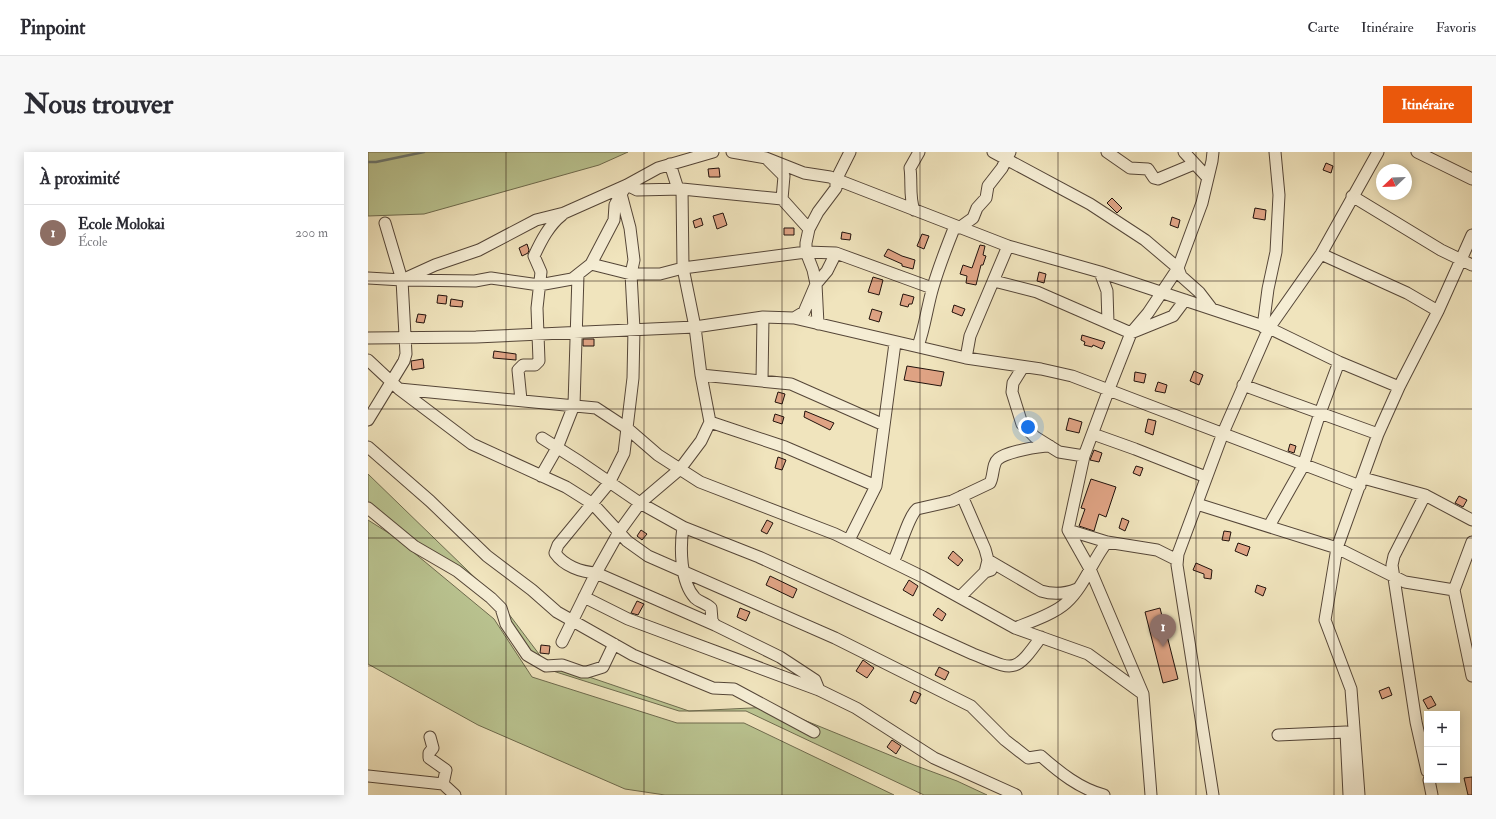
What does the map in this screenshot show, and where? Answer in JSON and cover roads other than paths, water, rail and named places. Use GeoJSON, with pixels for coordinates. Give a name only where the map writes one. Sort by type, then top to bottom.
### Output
{"type":"FeatureCollection","features":[{"type":"Feature","properties":{"kind":"street"},"geometry":{"type":"LineString","coordinates":[[402,280],[435,265],[479,250],[536,220],[564,213],[624,190],[658,168],[713,152]]}},
{"type":"Feature","properties":{"kind":"street"},"geometry":{"type":"LineString","coordinates":[[734,152],[766,158],[804,173],[824,175],[1008,246],[1100,272],[1266,327],[1340,362],[1399,387]]}},
{"type":"Feature","properties":{"kind":"street"},"geometry":{"type":"LineString","coordinates":[[818,324],[816,284],[813,270],[806,252],[808,229],[818,212],[836,188],[836,180],[850,152]]}},
{"type":"Feature","properties":{"kind":"street"},"geometry":{"type":"LineString","coordinates":[[914,210],[912,202],[912,175],[910,168],[919,152]]}},
{"type":"Feature","properties":{"kind":"street"},"geometry":{"type":"LineString","coordinates":[[993,152],[1008,155],[1090,204],[1145,240],[1178,268],[1181,276],[1199,292],[1212,309]]}},
{"type":"Feature","properties":{"kind":"street"},"geometry":{"type":"LineString","coordinates":[[1107,152],[1130,168],[1148,169],[1154,178],[1158,179],[1194,164]]}},
{"type":"Feature","properties":{"kind":"street"},"geometry":{"type":"LineString","coordinates":[[1184,152],[1208,178]]}},
{"type":"Feature","properties":{"kind":"street"},"geometry":{"type":"LineString","coordinates":[[1150,795],[1143,694],[1090,569],[1068,530],[1084,456],[1109,389],[1131,333],[1162,293],[1178,268],[1202,203],[1213,152]]}},
{"type":"Feature","properties":{"kind":"street"},"geometry":{"type":"LineString","coordinates":[[1266,327],[1268,290],[1276,252],[1279,195],[1275,152]]}},
{"type":"Feature","properties":{"kind":"street"},"geometry":{"type":"LineString","coordinates":[[1213,795],[1176,560],[1206,477],[1266,327],[1321,254],[1352,196],[1378,152]]}},
{"type":"Feature","properties":{"kind":"street"},"geometry":{"type":"LineString","coordinates":[[1417,152],[1472,179]]}},
{"type":"Feature","properties":{"kind":"street"},"geometry":{"type":"LineString","coordinates":[[918,346],[926,321],[932,288],[941,258],[957,227],[973,218],[977,208],[986,198],[988,186],[1002,168],[1008,155]]}},
{"type":"Feature","properties":{"kind":"street"},"geometry":{"type":"LineString","coordinates":[[766,158],[784,176],[782,199]]}},
{"type":"Feature","properties":{"kind":"street"},"geometry":{"type":"LineString","coordinates":[[562,642],[596,573],[619,532],[640,503],[680,469],[701,441],[710,422],[701,375],[695,327],[683,268],[680,189],[670,164]]}},
{"type":"Feature","properties":{"kind":"street"},"geometry":{"type":"LineString","coordinates":[[1456,171],[1472,172]]}},
{"type":"Feature","properties":{"kind":"street"},"geometry":{"type":"LineString","coordinates":[[624,190],[680,189],[782,199],[808,229]]}},
{"type":"Feature","properties":{"kind":"street"},"geometry":{"type":"LineString","coordinates":[[368,278],[476,282],[490,278],[539,285],[563,282],[578,275],[591,264],[614,220],[615,205],[624,190]]}},
{"type":"Feature","properties":{"kind":"street"},"geometry":{"type":"LineString","coordinates":[[624,190],[633,247],[633,267],[630,274],[634,329],[633,378],[628,430],[624,453],[609,483],[558,545],[555,553],[566,563],[581,572],[596,573],[715,625],[780,657],[815,680],[819,690]]}},
{"type":"Feature","properties":{"kind":"street"},"geometry":{"type":"LineString","coordinates":[[1352,196],[1441,250],[1472,265]]}},
{"type":"Feature","properties":{"kind":"street"},"geometry":{"type":"LineString","coordinates":[[521,400],[518,370],[523,365],[535,365],[539,361],[539,285],[541,272],[534,256],[548,230],[555,220],[564,213]]}},
{"type":"Feature","properties":{"kind":"street"},"geometry":{"type":"LineString","coordinates":[[368,420],[395,386],[406,358],[402,280],[385,223]]}},
{"type":"Feature","properties":{"kind":"street"},"geometry":{"type":"LineString","coordinates":[[1359,795],[1351,689],[1325,620],[1337,548],[1346,518],[1362,482],[1378,434],[1399,387],[1438,311],[1472,236]]}},
{"type":"Feature","properties":{"kind":"street"},"geometry":{"type":"LineString","coordinates":[[966,358],[970,336],[1008,246]]}},
{"type":"Feature","properties":{"kind":"street"},"geometry":{"type":"LineString","coordinates":[[591,264],[630,274],[660,274],[683,268],[806,252],[836,253],[932,288]]}},
{"type":"Feature","properties":{"kind":"street"},"geometry":{"type":"LineString","coordinates":[[794,318],[804,312],[816,284],[827,271],[836,253]]}},
{"type":"Feature","properties":{"kind":"street"},"geometry":{"type":"LineString","coordinates":[[1321,254],[1406,293],[1438,311]]}},
{"type":"Feature","properties":{"kind":"street"},"geometry":{"type":"LineString","coordinates":[[1100,272],[1107,291],[1108,323]]}},
{"type":"Feature","properties":{"kind":"street"},"geometry":{"type":"LineString","coordinates":[[541,476],[557,448],[574,405],[578,275]]}},
{"type":"Feature","properties":{"kind":"street"},"geometry":{"type":"LineString","coordinates":[[994,281],[1037,292],[1131,333],[1173,316],[1185,300]]}},
{"type":"Feature","properties":{"kind":"street"},"geometry":{"type":"LineString","coordinates":[[762,380],[763,317]]}},
{"type":"Feature","properties":{"kind":"street"},"geometry":{"type":"LineString","coordinates":[[368,338],[476,337],[695,327],[763,317],[794,318],[895,343],[918,346],[966,358],[1023,367],[1041,368],[1072,376],[1223,433],[1303,466],[1362,482],[1425,495],[1472,520]]}},
{"type":"Feature","properties":{"kind":"street"},"geometry":{"type":"LineString","coordinates":[[849,540],[876,486],[895,343]]}},
{"type":"Feature","properties":{"kind":"street"},"geometry":{"type":"LineString","coordinates":[[368,360],[395,386],[480,449],[574,491],[593,504],[627,541],[648,556],[684,570],[835,638],[971,706],[1005,740],[1028,758],[1041,756],[1057,770],[1078,784],[1104,795]]}},
{"type":"Feature","properties":{"kind":"street"},"geometry":{"type":"LineString","coordinates":[[1269,526],[1303,466],[1320,413],[1340,362]]}},
{"type":"Feature","properties":{"kind":"street"},"geometry":{"type":"LineString","coordinates":[[1023,367],[1013,383],[1012,392],[1022,424],[1035,437],[1065,454],[1084,456]]}},
{"type":"Feature","properties":{"kind":"street"},"geometry":{"type":"LineString","coordinates":[[701,375],[791,384],[884,425]]}},
{"type":"Feature","properties":{"kind":"street"},"geometry":{"type":"LineString","coordinates":[[1243,385],[1378,434]]}},
{"type":"Feature","properties":{"kind":"street"},"geometry":{"type":"LineString","coordinates":[[395,386],[596,408],[628,430],[648,448],[706,485],[849,540],[960,597],[1015,628],[1088,654],[1143,694]]}},
{"type":"Feature","properties":{"kind":"street"},"geometry":{"type":"LineString","coordinates":[[710,422],[785,447],[876,486]]}},
{"type":"Feature","properties":{"kind":"street"},"geometry":{"type":"LineString","coordinates":[[1093,434],[1135,448],[1206,477]]}},
{"type":"Feature","properties":{"kind":"street"},"geometry":{"type":"LineString","coordinates":[[542,438],[640,503],[683,527],[759,557],[951,644],[1004,666],[1017,666],[1025,659],[1041,637]]}},
{"type":"Feature","properties":{"kind":"street"},"geometry":{"type":"LineString","coordinates":[[893,562],[913,512],[921,507],[946,502],[962,496],[990,483],[995,464],[999,458],[1028,448],[1050,446]]}},
{"type":"Feature","properties":{"kind":"street"},"geometry":{"type":"LineString","coordinates":[[368,447],[430,501],[487,556],[532,590],[557,612],[572,622],[633,655],[713,688],[734,689],[814,732]]}},
{"type":"Feature","properties":{"kind":"street"},"geometry":{"type":"LineString","coordinates":[[1424,758],[1416,722],[1393,577],[1394,556],[1425,495]]}},
{"type":"Feature","properties":{"kind":"street"},"geometry":{"type":"LineString","coordinates":[[962,496],[978,531],[988,560],[985,572]]}},
{"type":"Feature","properties":{"kind":"street"},"geometry":{"type":"LineString","coordinates":[[1197,504],[1337,548],[1393,577],[1410,584],[1454,590]]}},
{"type":"Feature","properties":{"kind":"street"},"geometry":{"type":"LineString","coordinates":[[368,508],[418,548],[457,571],[491,598],[501,608],[506,624],[516,636],[524,652],[538,662],[546,666],[562,666],[582,672],[592,671],[603,667],[614,644]]}},
{"type":"Feature","properties":{"kind":"street"},"geometry":{"type":"LineString","coordinates":[[683,527],[680,544],[688,586],[693,596],[711,608],[712,620],[715,625]]}},
{"type":"Feature","properties":{"kind":"street"},"geometry":{"type":"LineString","coordinates":[[1068,530],[1107,542],[1157,550],[1176,560]]}},
{"type":"Feature","properties":{"kind":"street"},"geometry":{"type":"LineString","coordinates":[[1015,628],[1064,605],[1078,588],[1098,554],[1107,542]]}},
{"type":"Feature","properties":{"kind":"street"},"geometry":{"type":"LineString","coordinates":[[1472,542],[1454,590],[1472,676]]}},
{"type":"Feature","properties":{"kind":"street"},"geometry":{"type":"LineString","coordinates":[[988,560],[999,568],[1049,594],[1063,594],[1078,588]]}},
{"type":"Feature","properties":{"kind":"street"},"geometry":{"type":"LineString","coordinates":[[960,597],[985,572],[999,568]]}},
{"type":"Feature","properties":{"kind":"street"},"geometry":{"type":"LineString","coordinates":[[584,597],[628,619],[819,690],[856,708],[934,758],[1016,795]]}},
{"type":"Feature","properties":{"kind":"street"},"geometry":{"type":"LineString","coordinates":[[1278,735],[1346,732],[1349,795]]}},
{"type":"Feature","properties":{"kind":"street"},"geometry":{"type":"LineString","coordinates":[[430,737],[432,748],[429,753],[429,758],[446,770],[443,784]]}},
{"type":"Feature","properties":{"kind":"street"},"geometry":{"type":"LineString","coordinates":[[368,776],[443,784],[455,795]]}},
{"type":"Feature","properties":{"kind":"street"},"geometry":{"type":"LineString","coordinates":[[1430,783],[1432,795]]}},
{"type":"Feature","properties":{"kind":"waterway"},"geometry":{"type":"LineString","coordinates":[[368,162],[376,162],[424,152]]}},
{"type":"Feature","properties":{"kind":"place","name":"Ecole Molokai"},"geometry":{"type":"Point","coordinates":[1163,647]}}]}
